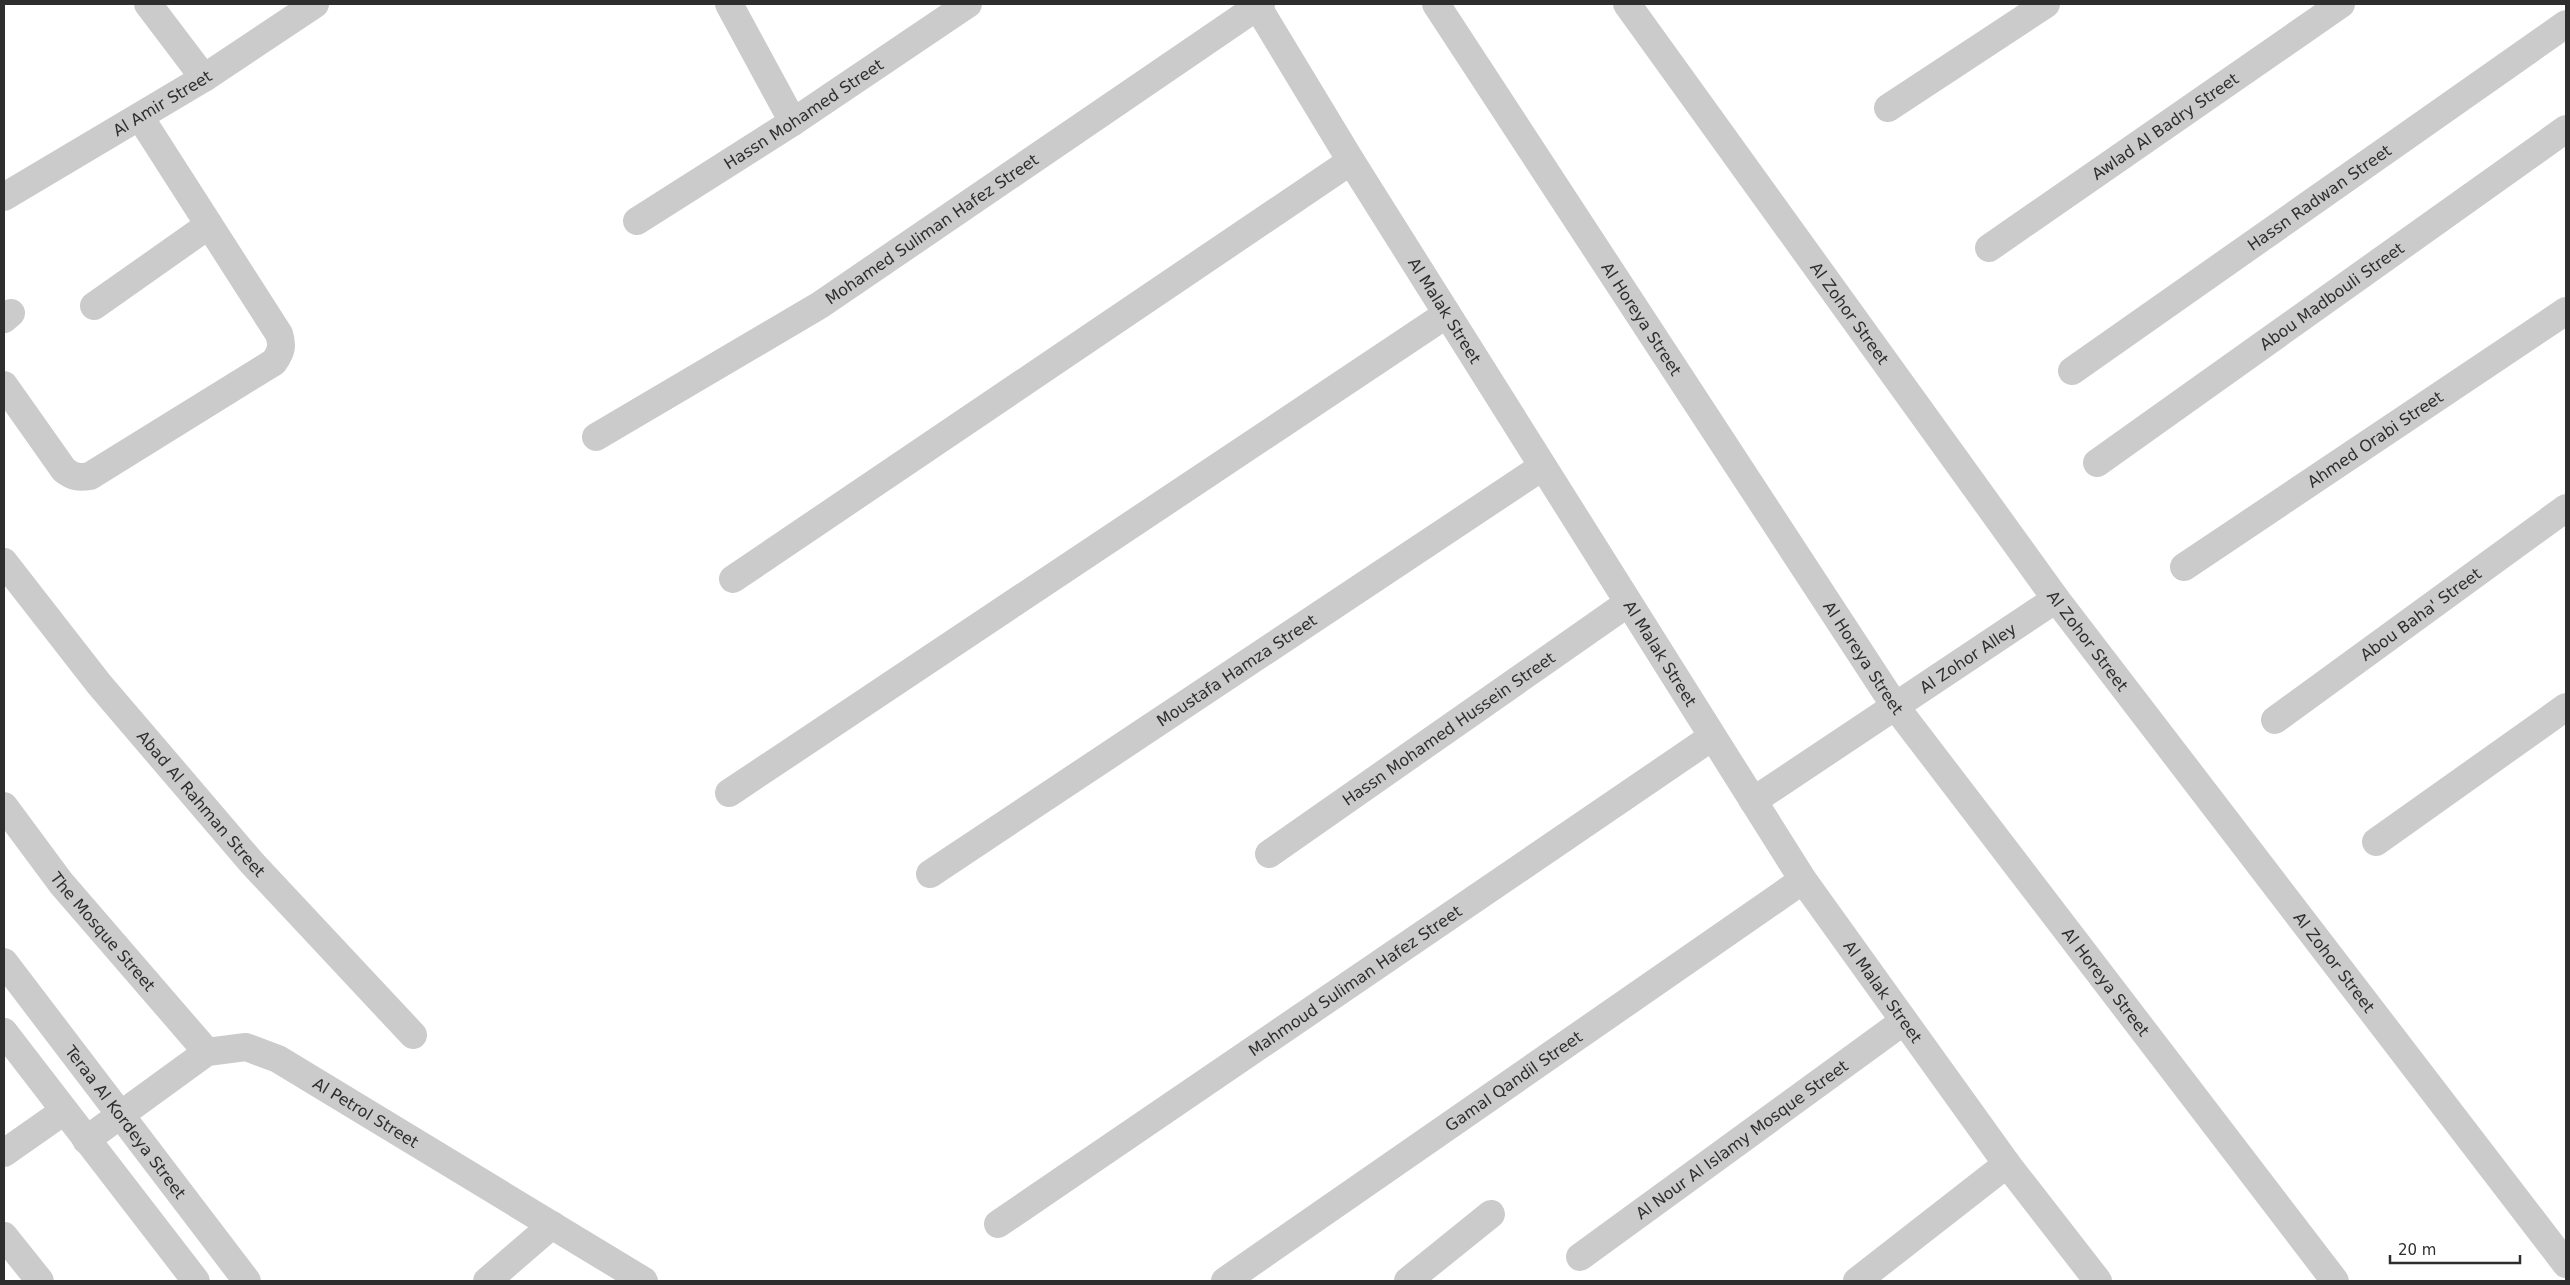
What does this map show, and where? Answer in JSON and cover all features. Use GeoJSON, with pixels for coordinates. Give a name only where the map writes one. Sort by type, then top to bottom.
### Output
{"type":"FeatureCollection","features":[{"type":"Feature","properties":{"kind":"street"},"geometry":{"type":"LineString","coordinates":[[148,4],[204,78]]}},
{"type":"Feature","properties":{"kind":"street","name":"Al Amir Street"},"geometry":{"type":"LineString","coordinates":[[4,197],[204,78],[315,4]]}},
{"type":"Feature","properties":{"kind":"street"},"geometry":{"type":"LineString","coordinates":[[729,4],[793,122]]}},
{"type":"Feature","properties":{"kind":"street","name":"Al Horeya Street"},"geometry":{"type":"LineString","coordinates":[[1436,4],[1895,706],[2335,1281]]}},
{"type":"Feature","properties":{"kind":"street","name":"Al Zohor Street"},"geometry":{"type":"LineString","coordinates":[[1627,4],[2056,599],[2566,1264]]}},
{"type":"Feature","properties":{"kind":"street"},"geometry":{"type":"LineString","coordinates":[[1888,108],[2046,4]]}},
{"type":"Feature","properties":{"kind":"street","name":"Awlad Al Badry Street"},"geometry":{"type":"LineString","coordinates":[[1988,248],[2341,4]]}},
{"type":"Feature","properties":{"kind":"street","name":"Hassn Mohamed Street"},"geometry":{"type":"LineString","coordinates":[[637,221],[793,122],[962,5]]}},
{"type":"Feature","properties":{"kind":"street","name":"Al Malak Street"},"geometry":{"type":"LineString","coordinates":[[1258,5],[1351,160],[1542,467],[1752,801],[1804,880],[2007,1164],[2098,1281]]}},
{"type":"Feature","properties":{"kind":"street","name":"Mohamed Suliman Hafez Street"},"geometry":{"type":"LineString","coordinates":[[596,437],[820,305],[1258,5]]}},
{"type":"Feature","properties":{"kind":"street","name":"Hassn Radwan Street"},"geometry":{"type":"LineString","coordinates":[[2072,371],[2566,24]]}},
{"type":"Feature","properties":{"kind":"street"},"geometry":{"type":"LineString","coordinates":[[4,385],[64,470],[72,476],[81,478],[90,476],[274,362],[280,353],[282,343],[279,334],[140,116]]}},
{"type":"Feature","properties":{"kind":"street","name":"Abou Madbouli Street"},"geometry":{"type":"LineString","coordinates":[[2097,463],[2566,129]]}},
{"type":"Feature","properties":{"kind":"street"},"geometry":{"type":"LineString","coordinates":[[733,579],[1351,160]]}},
{"type":"Feature","properties":{"kind":"street"},"geometry":{"type":"LineString","coordinates":[[94,306],[209,226]]}},
{"type":"Feature","properties":{"kind":"street","name":"Ahmed Orabi Street"},"geometry":{"type":"LineString","coordinates":[[2184,567],[2566,311]]}},
{"type":"Feature","properties":{"kind":"street"},"geometry":{"type":"LineString","coordinates":[[729,793],[1447,314]]}},
{"type":"Feature","properties":{"kind":"street","name":"Moustafa Hamza Street"},"geometry":{"type":"LineString","coordinates":[[930,874],[1542,467]]}},
{"type":"Feature","properties":{"kind":"street","name":"Abou Baha' Street"},"geometry":{"type":"LineString","coordinates":[[2275,720],[2566,508]]}},
{"type":"Feature","properties":{"kind":"street","name":"Abad Al Rahman Street"},"geometry":{"type":"LineString","coordinates":[[4,562],[100,684],[252,863],[413,1035]]}},
{"type":"Feature","properties":{"kind":"street","name":"Al Zohor Alley"},"geometry":{"type":"LineString","coordinates":[[1752,801],[2056,599]]}},
{"type":"Feature","properties":{"kind":"street","name":"Hassn Mohamed Hussein Street"},"geometry":{"type":"LineString","coordinates":[[1269,854],[1628,603]]}},
{"type":"Feature","properties":{"kind":"street"},"geometry":{"type":"LineString","coordinates":[[2376,842],[2566,707]]}},
{"type":"Feature","properties":{"kind":"street","name":"Mahmoud Suliman Hafez Street"},"geometry":{"type":"LineString","coordinates":[[998,1224],[1712,737]]}},
{"type":"Feature","properties":{"kind":"street","name":"The Mosque Street"},"geometry":{"type":"LineString","coordinates":[[4,806],[61,883],[207,1052]]}},
{"type":"Feature","properties":{"kind":"street","name":"Gamal Qandil Street"},"geometry":{"type":"LineString","coordinates":[[1225,1281],[1804,880]]}},
{"type":"Feature","properties":{"kind":"street","name":"Teraa Al Kordeya Street"},"geometry":{"type":"LineString","coordinates":[[4,962],[122,1114],[247,1281]]}},
{"type":"Feature","properties":{"kind":"street","name":"Al Nour Al Islamy Mosque Street"},"geometry":{"type":"LineString","coordinates":[[1580,1258],[1904,1021]]}},
{"type":"Feature","properties":{"kind":"street"},"geometry":{"type":"LineString","coordinates":[[4,1032],[196,1281]]}},
{"type":"Feature","properties":{"kind":"street","name":"Al Petrol Street"},"geometry":{"type":"LineString","coordinates":[[86,1140],[207,1052],[246,1047],[278,1059],[636,1279]]}},
{"type":"Feature","properties":{"kind":"street"},"geometry":{"type":"LineString","coordinates":[[4,1153],[64,1111]]}},
{"type":"Feature","properties":{"kind":"street"},"geometry":{"type":"LineString","coordinates":[[1857,1281],[2007,1164]]}},
{"type":"Feature","properties":{"kind":"street"},"geometry":{"type":"LineString","coordinates":[[1408,1281],[1490,1214]]}},
{"type":"Feature","properties":{"kind":"street"},"geometry":{"type":"LineString","coordinates":[[487,1281],[552,1226]]}},
{"type":"Feature","properties":{"kind":"street"},"geometry":{"type":"LineString","coordinates":[[4,1236],[40,1281]]}}]}
